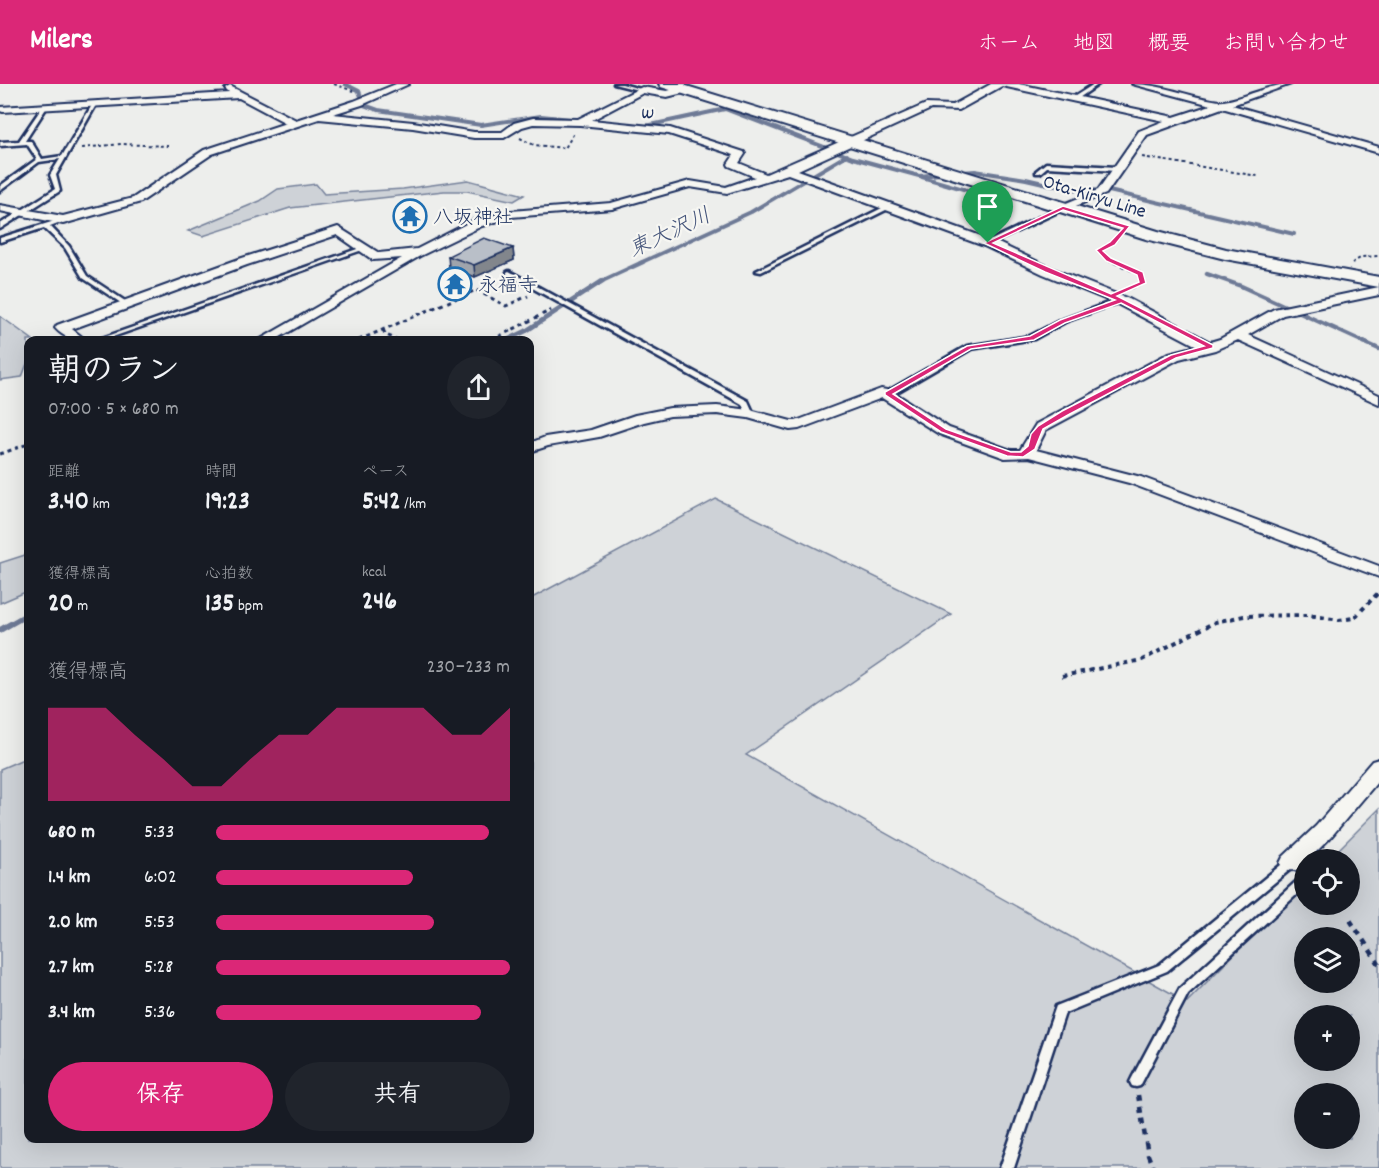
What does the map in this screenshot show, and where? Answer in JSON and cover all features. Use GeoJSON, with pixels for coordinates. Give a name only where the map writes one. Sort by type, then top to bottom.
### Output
{"type":"FeatureCollection","features":[{"type":"Feature","properties":{"kind":"main road","name":"Ota-Kiryu Line"},"geometry":{"type":"LineString","coordinates":[[676,86],[1128,227],[1225,254],[1378,290]]}},
{"type":"Feature","properties":{"kind":"street"},"geometry":{"type":"LineString","coordinates":[[225,84],[238,95],[292,122]]}},
{"type":"Feature","properties":{"kind":"street"},"geometry":{"type":"LineString","coordinates":[[0,208],[63,220],[104,207],[137,200],[208,152],[404,84]]}},
{"type":"Feature","properties":{"kind":"street"},"geometry":{"type":"LineString","coordinates":[[273,336],[420,252],[478,223],[499,216],[612,206],[690,184],[727,190],[788,170],[930,106],[955,108],[998,84]]}},
{"type":"Feature","properties":{"kind":"street"},"geometry":{"type":"LineString","coordinates":[[1005,84],[1175,120]]}},
{"type":"Feature","properties":{"kind":"street"},"geometry":{"type":"LineString","coordinates":[[1137,84],[1379,150]]}},
{"type":"Feature","properties":{"kind":"street"},"geometry":{"type":"LineString","coordinates":[[1063,208],[1103,190],[1143,133],[1175,120],[1286,84]]}},
{"type":"Feature","properties":{"kind":"street"},"geometry":{"type":"LineString","coordinates":[[583,121],[642,90],[667,94],[678,92],[676,86]]}},
{"type":"Feature","properties":{"kind":"street"},"geometry":{"type":"LineString","coordinates":[[2,110],[238,95]]}},
{"type":"Feature","properties":{"kind":"street"},"geometry":{"type":"LineString","coordinates":[[317,116],[413,125],[474,135],[504,135]]}},
{"type":"Feature","properties":{"kind":"street","name":"w"},"geometry":{"type":"LineString","coordinates":[[504,135],[526,122],[546,120],[583,121],[670,131],[740,154],[733,164],[765,177]]}},
{"type":"Feature","properties":{"kind":"street"},"geometry":{"type":"LineString","coordinates":[[788,170],[988,243],[1116,298],[1210,346]]}},
{"type":"Feature","properties":{"kind":"street"},"geometry":{"type":"LineString","coordinates":[[74,336],[62,328],[338,231],[377,256],[420,252]]}},
{"type":"Feature","properties":{"kind":"street"},"geometry":{"type":"LineString","coordinates":[[1027,452],[1041,428],[1174,356],[1238,335],[1288,309],[1378,290]]}},
{"type":"Feature","properties":{"kind":"street"},"geometry":{"type":"LineString","coordinates":[[1238,335],[1379,400]]}},
{"type":"Feature","properties":{"kind":"street"},"geometry":{"type":"LineString","coordinates":[[534,446],[545,442],[594,434],[670,412],[717,410],[750,414],[790,426],[799,425],[881,393],[887,393],[944,431],[1010,454],[1027,452],[1136,480],[1379,572]]}},
{"type":"Feature","properties":{"kind":"street"},"geometry":{"type":"LineString","coordinates":[[1311,849],[1379,766]]}},
{"type":"Feature","properties":{"kind":"lane"},"geometry":{"type":"LineString","coordinates":[[616,84],[642,90]]}},
{"type":"Feature","properties":{"kind":"lane"},"geometry":{"type":"LineString","coordinates":[[1074,99],[1097,84]]}},
{"type":"Feature","properties":{"kind":"lane"},"geometry":{"type":"LineString","coordinates":[[0,227],[58,190],[53,175],[94,105]]}},
{"type":"Feature","properties":{"kind":"lane"},"geometry":{"type":"LineString","coordinates":[[21,142],[45,107]]}},
{"type":"Feature","properties":{"kind":"lane"},"geometry":{"type":"LineString","coordinates":[[0,144],[29,142],[40,159],[37,161]]}},
{"type":"Feature","properties":{"kind":"lane"},"geometry":{"type":"LineString","coordinates":[[0,189],[37,161],[64,157]]}},
{"type":"Feature","properties":{"kind":"lane"},"geometry":{"type":"LineString","coordinates":[[1038,172],[1046,165],[1117,169]]}},
{"type":"Feature","properties":{"kind":"lane"},"geometry":{"type":"LineString","coordinates":[[759,271],[888,207]]}},
{"type":"Feature","properties":{"kind":"lane"},"geometry":{"type":"LineString","coordinates":[[988,243],[1063,208]]}},
{"type":"Feature","properties":{"kind":"lane"},"geometry":{"type":"LineString","coordinates":[[0,240],[63,220]]}},
{"type":"Feature","properties":{"kind":"lane"},"geometry":{"type":"LineString","coordinates":[[46,225],[67,247],[85,277],[126,304]]}},
{"type":"Feature","properties":{"kind":"lane"},"geometry":{"type":"LineString","coordinates":[[111,336],[365,248]]}},
{"type":"Feature","properties":{"kind":"lane"},"geometry":{"type":"LineString","coordinates":[[509,273],[744,403],[750,414]]}},
{"type":"Feature","properties":{"kind":"lane"},"geometry":{"type":"LineString","coordinates":[[887,393],[969,347],[1032,338],[1063,321],[1116,298]]}},
{"type":"Feature","properties":{"kind":"lane"},"geometry":{"type":"LineString","coordinates":[[1007,1168],[1060,1010],[1163,968],[1294,870]]}},
{"type":"Feature","properties":{"kind":"lane"},"geometry":{"type":"LineString","coordinates":[[1136,1082],[1184,991],[1294,890]]}},
{"type":"Feature","properties":{"kind":"path"},"geometry":{"type":"LineString","coordinates":[[504,135],[522,138],[534,145],[565,148],[583,121]]}},
{"type":"Feature","properties":{"kind":"path"},"geometry":{"type":"LineString","coordinates":[[69,149],[121,144],[168,146]]}},
{"type":"Feature","properties":{"kind":"path"},"geometry":{"type":"LineString","coordinates":[[1127,155],[1258,176]]}},
{"type":"Feature","properties":{"kind":"path"},"geometry":{"type":"LineString","coordinates":[[1116,298],[1143,283],[1141,274],[1109,260],[1099,250],[1112,243],[1128,227]]}},
{"type":"Feature","properties":{"kind":"path"},"geometry":{"type":"LineString","coordinates":[[369,336],[476,290],[506,306],[540,291]]}},
{"type":"Feature","properties":{"kind":"path"},"geometry":{"type":"LineString","coordinates":[[500,336],[565,303]]}},
{"type":"Feature","properties":{"kind":"path"},"geometry":{"type":"LineString","coordinates":[[384,330],[388,336]]}},
{"type":"Feature","properties":{"kind":"path"},"geometry":{"type":"LineString","coordinates":[[0,454],[24,445]]}},
{"type":"Feature","properties":{"kind":"path"},"geometry":{"type":"LineString","coordinates":[[1062,676],[1142,660],[1215,622],[1245,616],[1308,615],[1339,620],[1354,618],[1379,592]]}},
{"type":"Feature","properties":{"kind":"path"},"geometry":{"type":"LineString","coordinates":[[1350,920],[1379,964]]}},
{"type":"Feature","properties":{"kind":"path"},"geometry":{"type":"LineString","coordinates":[[1136,1082],[1148,1155],[1153,1168]]}},
{"type":"Feature","properties":{"kind":"shaded area"},"geometry":{"type":"Polygon","coordinates":[[[468,180],[524,195],[514,201],[467,191],[444,191],[290,208],[203,236],[188,231],[260,201],[278,189],[316,184],[324,194],[403,189],[468,180]]]}},
{"type":"Feature","properties":{"kind":"shaded area"},"geometry":{"type":"Polygon","coordinates":[[[0,316],[28,336],[24,336],[22,377],[0,380],[0,316]]]}},
{"type":"Feature","properties":{"kind":"shaded area"},"geometry":{"type":"Polygon","coordinates":[[[716,499],[951,614],[746,755],[1187,1002],[1294,894],[1294,915],[1360,915],[1360,849],[1339,849],[1379,809],[1379,1168],[0,1168],[0,769],[24,759],[24,1143],[534,1143],[534,597],[716,499]]]}},
{"type":"Feature","properties":{"kind":"shaded area"},"geometry":{"type":"Polygon","coordinates":[[[24,555],[24,593],[0,603],[0,563],[24,555]]]}},
{"type":"Feature","properties":{"kind":"building"},"geometry":{"type":"Polygon","coordinates":[[[484,238],[513,248],[474,265],[448,256],[484,238]]]}},
{"type":"Feature","properties":{"kind":"waterway"},"geometry":{"type":"LineString","coordinates":[[345,84],[359,91],[364,105],[378,110],[481,125],[541,116],[571,119]]}},
{"type":"Feature","properties":{"kind":"waterway"},"geometry":{"type":"LineString","coordinates":[[646,126],[725,109],[846,155]]}},
{"type":"Feature","properties":{"kind":"waterway","name":"東大沢川"},"geometry":{"type":"LineString","coordinates":[[640,263],[751,212],[846,155]]}},
{"type":"Feature","properties":{"kind":"waterway"},"geometry":{"type":"LineString","coordinates":[[846,155],[919,176],[941,174]]}},
{"type":"Feature","properties":{"kind":"waterway"},"geometry":{"type":"LineString","coordinates":[[963,172],[975,171],[1026,179],[1069,189],[1109,191],[1294,234]]}},
{"type":"Feature","properties":{"kind":"waterway"},"geometry":{"type":"LineString","coordinates":[[922,177],[1001,200],[982,222]]}},
{"type":"Feature","properties":{"kind":"waterway","name":"東大沢川"},"geometry":{"type":"LineString","coordinates":[[515,336],[604,280],[643,262]]}},
{"type":"Feature","properties":{"kind":"waterway"},"geometry":{"type":"LineString","coordinates":[[1207,274],[1241,286],[1379,349]]}},
{"type":"Feature","properties":{"kind":"waterway","name":"東大沢川"},"geometry":{"type":"LineString","coordinates":[[0,630],[24,616]]}},
{"type":"Feature","properties":{"kind":"place","name":"八坂神社"},"geometry":{"type":"Point","coordinates":[410,216]}},
{"type":"Feature","properties":{"kind":"place","name":"永福寺"},"geometry":{"type":"Point","coordinates":[455,284]}},
{"type":"Feature","properties":{"kind":"route"},"geometry":{"type":"LineString","coordinates":[[988,243],[1047,271],[1111,297],[1121,300],[1063,321],[1032,338],[1008,344],[987,343],[969,347],[887,393],[944,431],[1010,454],[1023,454],[1032,447],[1035,434],[1041,428],[1065,413],[1174,356],[1210,346],[1121,300],[1111,297],[1143,283],[1141,274],[1109,260],[1099,250],[1112,243],[1128,227],[1063,208],[988,243]]}}]}
